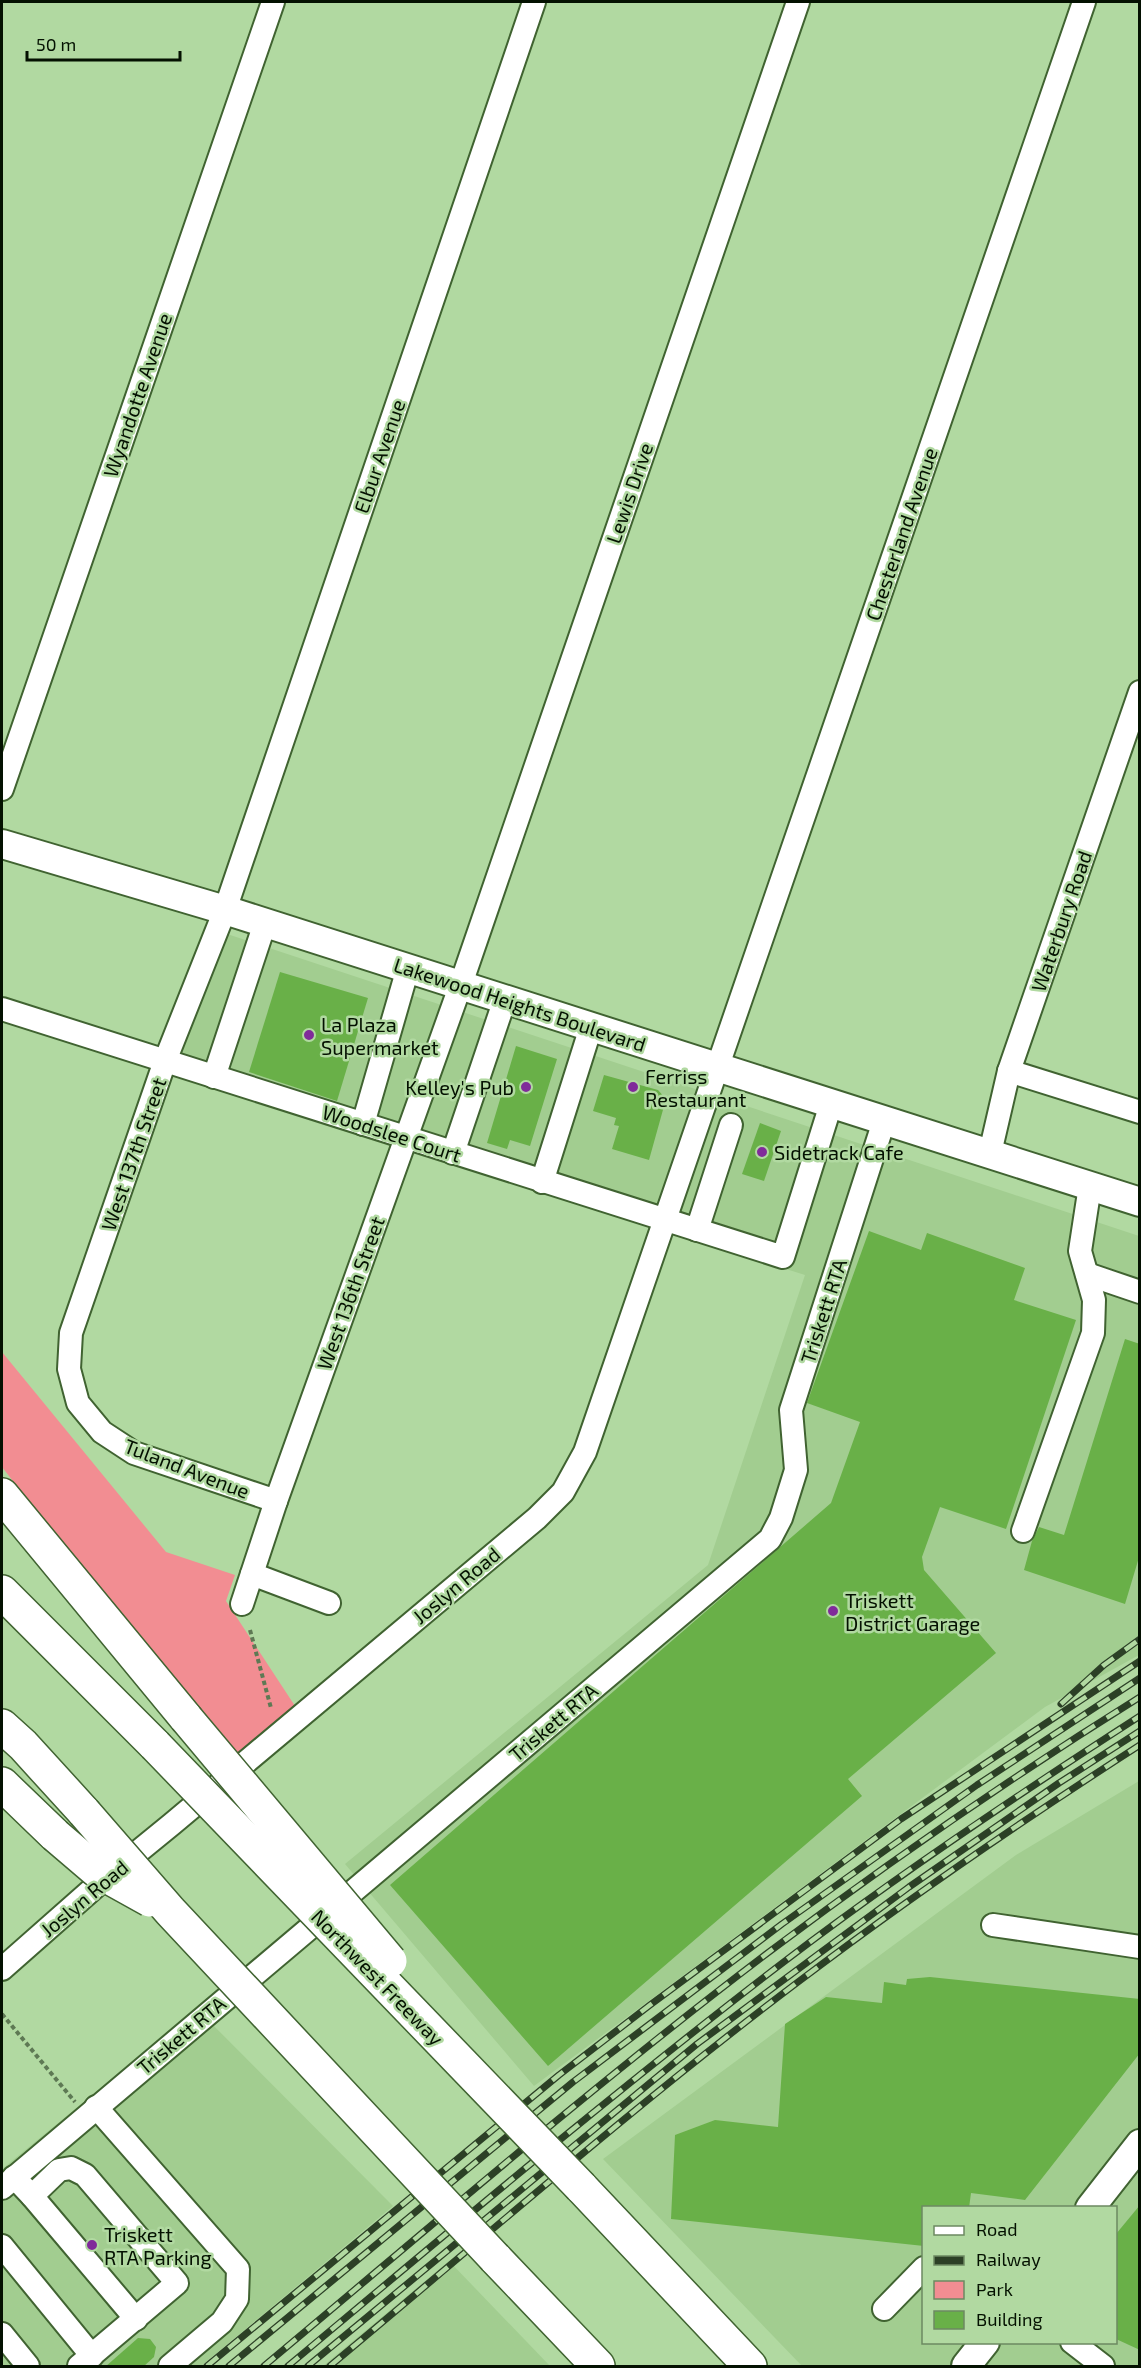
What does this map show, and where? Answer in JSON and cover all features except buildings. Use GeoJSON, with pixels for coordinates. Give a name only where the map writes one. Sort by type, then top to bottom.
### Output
{"type":"FeatureCollection","features":[{"type":"Feature","properties":{"kind":"highway"},"geometry":{"type":"LineString","coordinates":[[2,1495],[186,1718],[581,2187]]}},
{"type":"Feature","properties":{"kind":"highway","name":"Northwest Freeway"},"geometry":{"type":"LineString","coordinates":[[2,1592],[154,1745],[581,2187],[750,2367]]}},
{"type":"Feature","properties":{"kind":"highway"},"geometry":{"type":"LineString","coordinates":[[2,1726],[23,1745],[84,1812],[170,1911],[598,2367]]}},
{"type":"Feature","properties":{"kind":"highway"},"geometry":{"type":"LineString","coordinates":[[2,1784],[55,1835],[96,1870],[170,1911]]}},
{"type":"Feature","properties":{"kind":"main road","name":"Lakewood Heights Boulevard"},"geometry":{"type":"LineString","coordinates":[[2,844],[225,910],[461,984],[1140,1202]]}},
{"type":"Feature","properties":{"kind":"main road"},"geometry":{"type":"LineString","coordinates":[[1092,2206],[1140,2144]]}},
{"type":"Feature","properties":{"kind":"main road"},"geometry":{"type":"LineString","coordinates":[[966,2367],[985,2344]]}},
{"type":"Feature","properties":{"kind":"street","name":"Wyandotte Avenue"},"geometry":{"type":"LineString","coordinates":[[2,789],[273,2]]}},
{"type":"Feature","properties":{"kind":"street","name":"Elbur Avenue"},"geometry":{"type":"LineString","coordinates":[[225,910],[534,2]]}},
{"type":"Feature","properties":{"kind":"street","name":"Lewis Drive"},"geometry":{"type":"LineString","coordinates":[[461,984],[798,2]]}},
{"type":"Feature","properties":{"kind":"street","name":"Chesterland Avenue"},"geometry":{"type":"LineString","coordinates":[[717,1066],[1084,2]]}},
{"type":"Feature","properties":{"kind":"street","name":"Waterbury Road"},"geometry":{"type":"LineString","coordinates":[[990,1153],[1009,1071],[1140,692]]}},
{"type":"Feature","properties":{"kind":"street","name":"West 137th Street"},"geometry":{"type":"LineString","coordinates":[[78,1403],[69,1369],[71,1333],[165,1061],[225,910]]}},
{"type":"Feature","properties":{"kind":"street"},"geometry":{"type":"LineString","coordinates":[[214,1077],[265,923]]}},
{"type":"Feature","properties":{"kind":"street"},"geometry":{"type":"LineString","coordinates":[[363,1124],[408,968]]}},
{"type":"Feature","properties":{"kind":"street","name":"West 136th Street"},"geometry":{"type":"LineString","coordinates":[[242,1604],[276,1501],[461,984]]}},
{"type":"Feature","properties":{"kind":"street"},"geometry":{"type":"LineString","coordinates":[[453,1153],[505,999]]}},
{"type":"Feature","properties":{"kind":"street","name":"Woodslee Court"},"geometry":{"type":"LineString","coordinates":[[2,1009],[783,1257],[831,1104]]}},
{"type":"Feature","properties":{"kind":"street"},"geometry":{"type":"LineString","coordinates":[[542,1182],[591,1027]]}},
{"type":"Feature","properties":{"kind":"street","name":"Joslyn Road"},"geometry":{"type":"LineString","coordinates":[[2,1969],[96,1886],[537,1518],[563,1492],[585,1452],[717,1066]]}},
{"type":"Feature","properties":{"kind":"street"},"geometry":{"type":"LineString","coordinates":[[1009,1071],[1140,1113]]}},
{"type":"Feature","properties":{"kind":"street","name":"Triskett RTA"},"geometry":{"type":"LineString","coordinates":[[8,2182],[770,1539],[781,1518],[796,1470],[792,1410],[884,1121]]}},
{"type":"Feature","properties":{"kind":"street"},"geometry":{"type":"LineString","coordinates":[[697,1230],[730,1125]]}},
{"type":"Feature","properties":{"kind":"street"},"geometry":{"type":"LineString","coordinates":[[1023,1531],[1093,1333],[1094,1300],[1080,1251],[1090,1186]]}},
{"type":"Feature","properties":{"kind":"street"},"geometry":{"type":"LineString","coordinates":[[1087,1274],[1140,1292]]}},
{"type":"Feature","properties":{"kind":"street","name":"Tuland Avenue"},"geometry":{"type":"LineString","coordinates":[[78,1403],[102,1432],[134,1453],[276,1501]]}},
{"type":"Feature","properties":{"kind":"street"},"geometry":{"type":"LineString","coordinates":[[252,1574],[329,1603]]}},
{"type":"Feature","properties":{"kind":"street"},"geometry":{"type":"LineString","coordinates":[[993,1925],[1140,1947]]}},
{"type":"Feature","properties":{"kind":"street"},"geometry":{"type":"LineString","coordinates":[[91,2111],[238,2269],[237,2299],[222,2322],[170,2367]]}},
{"type":"Feature","properties":{"kind":"street"},"geometry":{"type":"LineString","coordinates":[[2,2246],[86,2361],[177,2283],[85,2175],[71,2168],[59,2170],[32,2196]]}},
{"type":"Feature","properties":{"kind":"street"},"geometry":{"type":"LineString","coordinates":[[8,2182],[32,2196],[136,2319]]}},
{"type":"Feature","properties":{"kind":"street"},"geometry":{"type":"LineString","coordinates":[[884,2310],[922,2270]]}},
{"type":"Feature","properties":{"kind":"street"},"geometry":{"type":"LineString","coordinates":[[2,2334],[28,2367]]}},
{"type":"Feature","properties":{"kind":"street"},"geometry":{"type":"LineString","coordinates":[[1073,2344],[1103,2367]]}},
{"type":"Feature","properties":{"kind":"path"},"geometry":{"type":"LineString","coordinates":[[250,1630],[272,1708]]}},
{"type":"Feature","properties":{"kind":"path"},"geometry":{"type":"LineString","coordinates":[[2,2014],[91,2111]]}},
{"type":"Feature","properties":{"kind":"shaded area"},"geometry":{"type":"Polygon","coordinates":[[[224,933],[1139,1236],[1139,1655],[1045,1707],[534,2086],[345,1864],[708,1565],[805,1275],[172,1075],[224,933]]]}},
{"type":"Feature","properties":{"kind":"shaded area"},"geometry":{"type":"Polygon","coordinates":[[[1139,1781],[1139,2366],[802,2366],[603,2159],[1016,1855],[1139,1781]]]}},
{"type":"Feature","properties":{"kind":"shaded area"},"geometry":{"type":"Polygon","coordinates":[[[197,2009],[393,2206],[201,2366],[2,2366],[2,2169],[197,2009]]]}},
{"type":"Feature","properties":{"kind":"shaded area"},"geometry":{"type":"Polygon","coordinates":[[[449,2261],[550,2366],[323,2366],[449,2261]]]}},
{"type":"Feature","properties":{"kind":"green space"},"geometry":{"type":"Polygon","coordinates":[[[2,1352],[166,1552],[235,1575],[226,1601],[295,1706],[238,1754],[104,1598],[2,1467],[2,1352]]]}},
{"type":"Feature","properties":{"kind":"railway"},"geometry":{"type":"LineString","coordinates":[[1061,1704],[1104,1665],[1140,1639]]}},
{"type":"Feature","properties":{"kind":"railway"},"geometry":{"type":"LineString","coordinates":[[207,2366],[559,2075],[650,2005],[901,1819],[1140,1661]]}},
{"type":"Feature","properties":{"kind":"railway"},"geometry":{"type":"LineString","coordinates":[[229,2366],[573,2082],[782,1924],[977,1785],[1140,1678]]}},
{"type":"Feature","properties":{"kind":"railway"},"geometry":{"type":"LineString","coordinates":[[264,2366],[572,2108],[761,1958],[948,1823],[1140,1697]]}},
{"type":"Feature","properties":{"kind":"railway"},"geometry":{"type":"LineString","coordinates":[[288,2366],[596,2110],[785,1961],[960,1835],[1140,1716]]}},
{"type":"Feature","properties":{"kind":"railway"},"geometry":{"type":"LineString","coordinates":[[308,2366],[697,2044],[909,1887],[1059,1783],[1140,1731]]}},
{"type":"Feature","properties":{"kind":"railway"},"geometry":{"type":"LineString","coordinates":[[330,2366],[620,2123],[738,2028],[924,1890],[1140,1745]]}},
{"type":"Feature","properties":{"kind":"place","name":"La Plaza Supermarket"},"geometry":{"type":"Point","coordinates":[309,1035]}},
{"type":"Feature","properties":{"kind":"place","name":"Kelley's Pub"},"geometry":{"type":"Point","coordinates":[526,1087]}},
{"type":"Feature","properties":{"kind":"place","name":"Ferriss Restaurant"},"geometry":{"type":"Point","coordinates":[633,1087]}},
{"type":"Feature","properties":{"kind":"place","name":"Sidetrack Cafe"},"geometry":{"type":"Point","coordinates":[762,1152]}},
{"type":"Feature","properties":{"kind":"place","name":"Triskett District Garage"},"geometry":{"type":"Point","coordinates":[833,1611]}},
{"type":"Feature","properties":{"kind":"place","name":"Triskett RTA Parking"},"geometry":{"type":"Point","coordinates":[92,2245]}}]}
